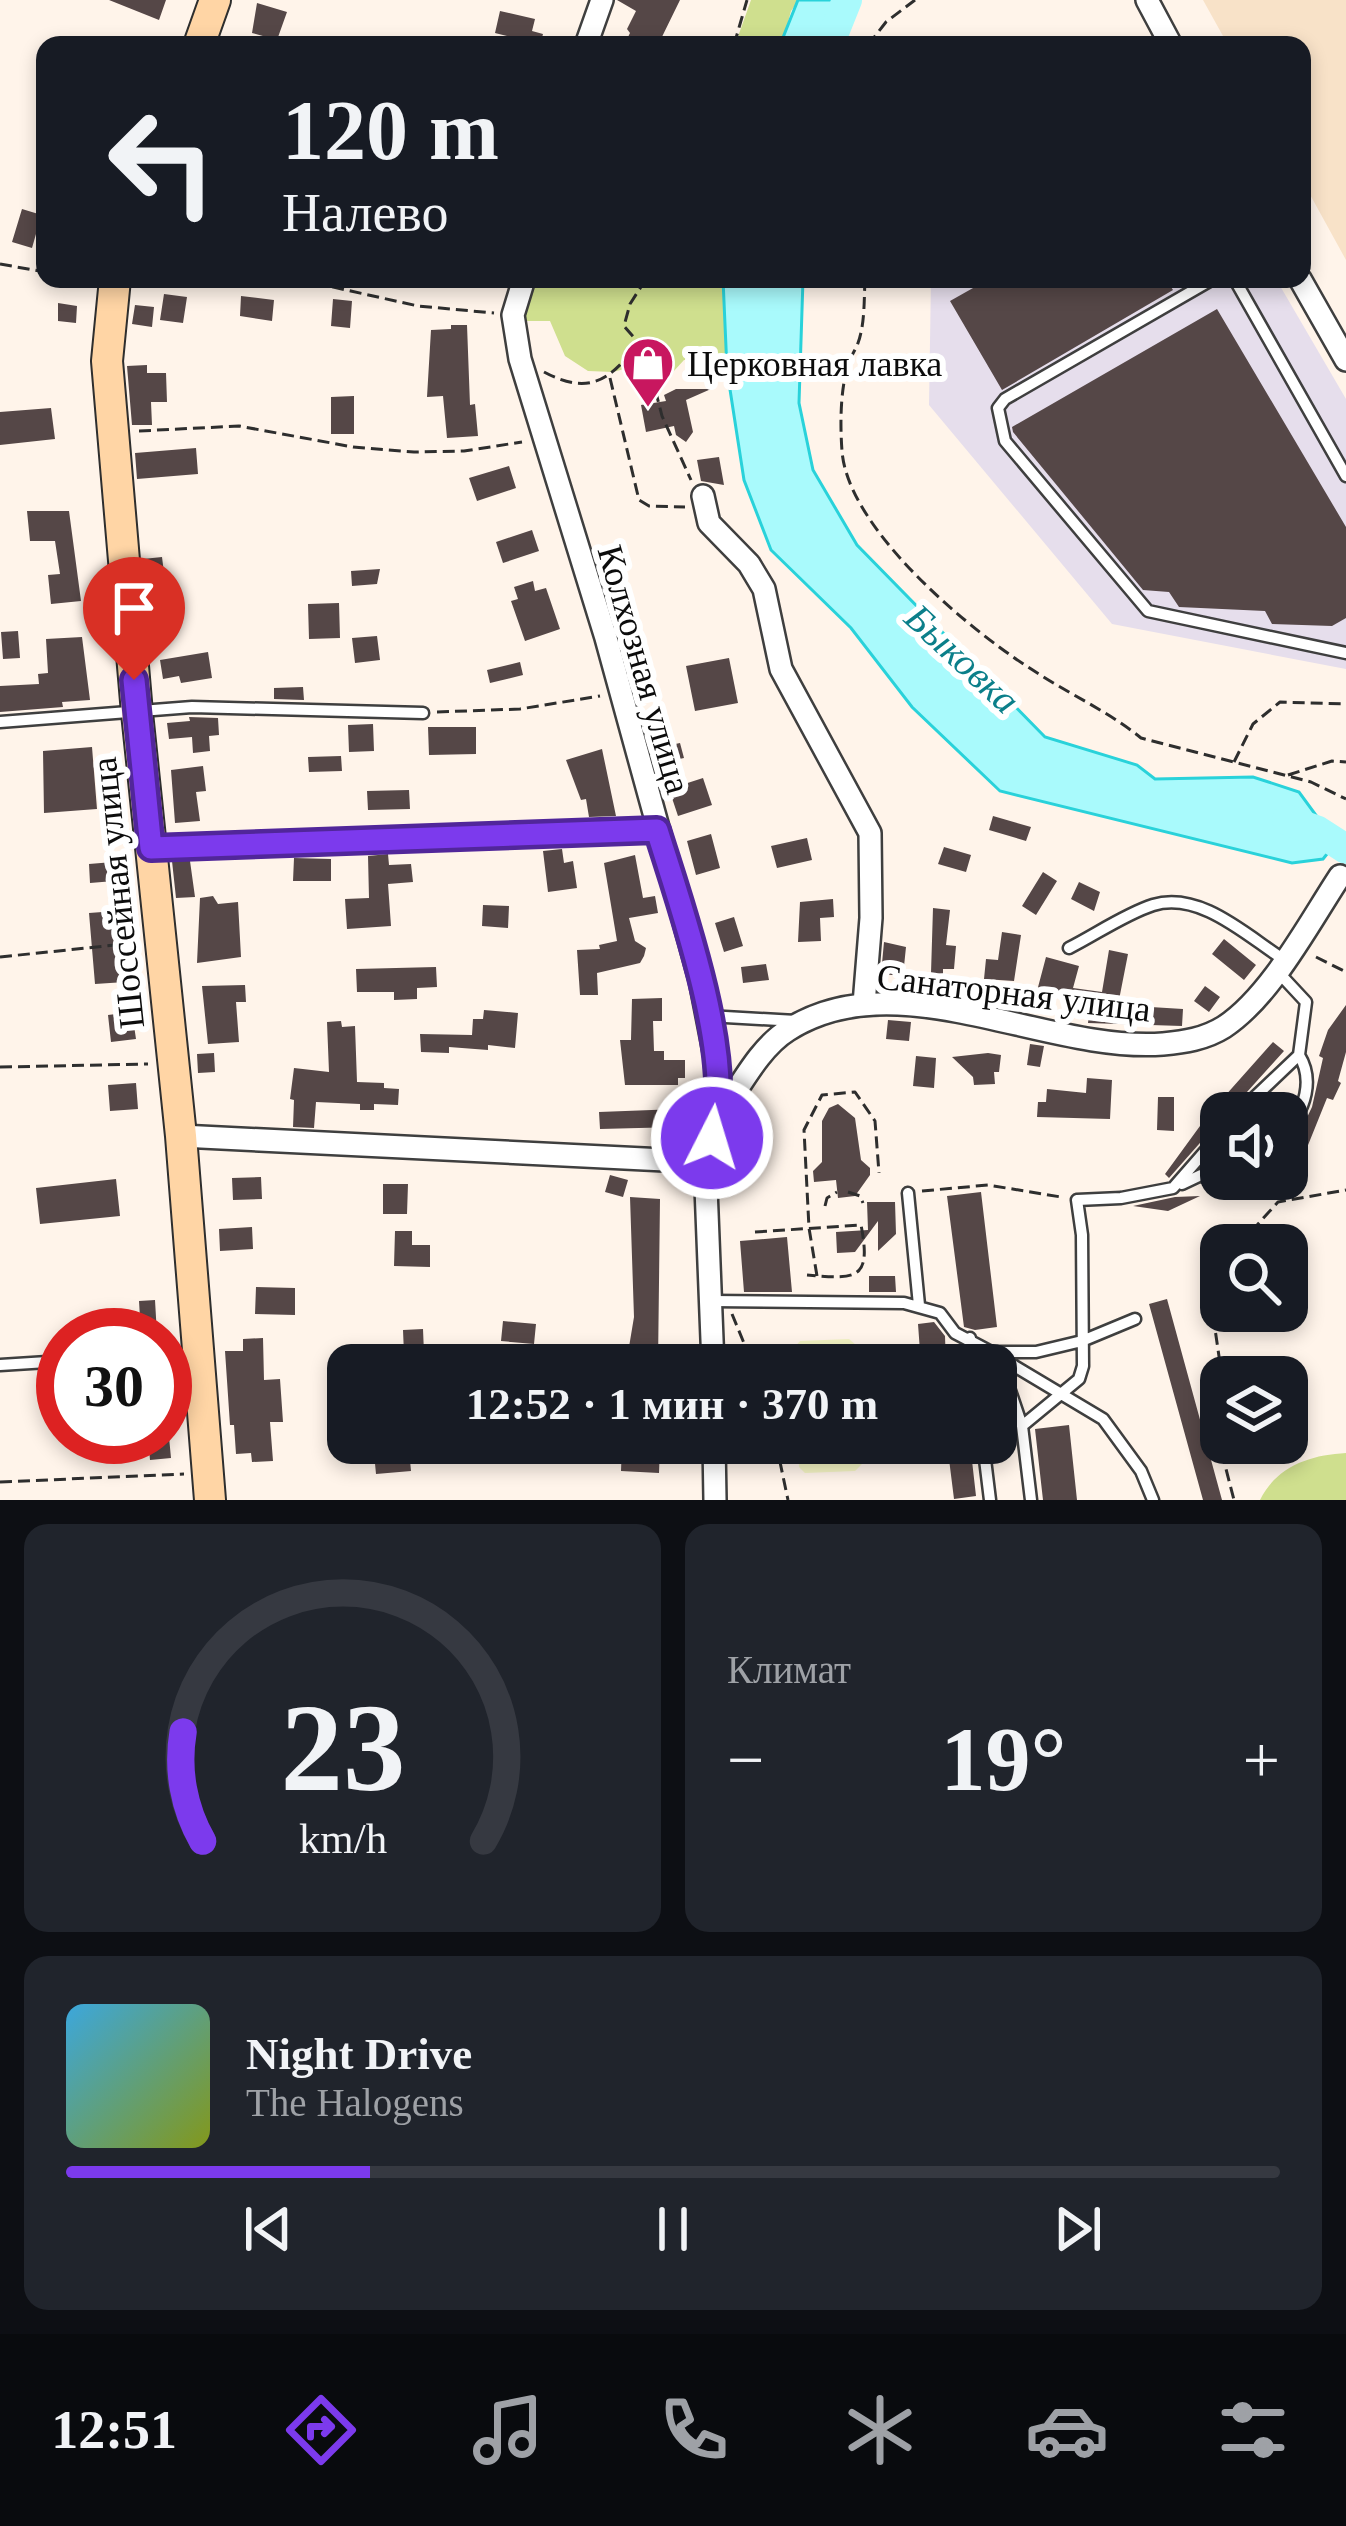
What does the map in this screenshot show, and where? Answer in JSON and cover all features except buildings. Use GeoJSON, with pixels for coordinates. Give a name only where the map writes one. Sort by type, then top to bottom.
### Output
{"type":"FeatureCollection","features":[{"type":"Feature","properties":{"kind":"street"},"geometry":{"type":"LineString","coordinates":[[202,36],[215,0]]}},
{"type":"Feature","properties":{"kind":"street"},"geometry":{"type":"LineString","coordinates":[[589,36],[602,0]]}},
{"type":"Feature","properties":{"kind":"street"},"geometry":{"type":"LineString","coordinates":[[1147,0],[1166,36]]}},
{"type":"Feature","properties":{"kind":"street","name":"Шоссейная улица"},"geometry":{"type":"LineString","coordinates":[[114,288],[107,329],[113,432],[181,1136],[208,1486]]}},
{"type":"Feature","properties":{"kind":"street","name":"Колхозная улица"},"geometry":{"type":"LineString","coordinates":[[521,288],[513,316],[520,359],[620,694],[708,1016],[720,1115],[704,1162],[719,1301],[715,1344]]}},
{"type":"Feature","properties":{"kind":"street"},"geometry":{"type":"LineString","coordinates":[[1305,288],[1346,360]]}},
{"type":"Feature","properties":{"kind":"street"},"geometry":{"type":"LineString","coordinates":[[704,500],[709,523],[749,564],[764,589],[781,669],[870,833],[865,1004]]}},
{"type":"Feature","properties":{"kind":"street"},"geometry":{"type":"LineString","coordinates":[[151,848],[657,830]]}},
{"type":"Feature","properties":{"kind":"street","name":"Санаторная улица"},"geometry":{"type":"LineString","coordinates":[[720,1115],[775,1041],[832,1009],[865,1004],[926,1008],[1128,1045],[1203,1037],[1226,1026],[1284,958],[1340,876]]}},
{"type":"Feature","properties":{"kind":"street"},"geometry":{"type":"LineString","coordinates":[[181,1136],[704,1162]]}},
{"type":"Feature","properties":{"kind":"street"},"geometry":{"type":"LineString","coordinates":[[715,1464],[715,1500]]}},
{"type":"Feature","properties":{"kind":"lane"},"geometry":{"type":"LineString","coordinates":[[1198,288],[1005,399],[998,408],[999,426],[1006,441],[1142,608],[1346,653]]}},
{"type":"Feature","properties":{"kind":"lane"},"geometry":{"type":"LineString","coordinates":[[1237,288],[1346,476]]}},
{"type":"Feature","properties":{"kind":"lane"},"geometry":{"type":"LineString","coordinates":[[0,722],[192,707],[423,712]]}},
{"type":"Feature","properties":{"kind":"lane"},"geometry":{"type":"LineString","coordinates":[[1069,948],[1155,904],[1178,904],[1216,915],[1284,958],[1306,1002],[1299,1055],[1260,1092]]}},
{"type":"Feature","properties":{"kind":"lane"},"geometry":{"type":"LineString","coordinates":[[708,1016],[805,1021]]}},
{"type":"Feature","properties":{"kind":"lane"},"geometry":{"type":"LineString","coordinates":[[1299,1055],[1309,1070],[1305,1092]]}},
{"type":"Feature","properties":{"kind":"lane"},"geometry":{"type":"LineString","coordinates":[[1173,1188],[1200,1157]]}},
{"type":"Feature","properties":{"kind":"lane"},"geometry":{"type":"LineString","coordinates":[[1022,1426],[1079,1379],[1082,1235],[1078,1200],[1173,1188],[1200,1175]]}},
{"type":"Feature","properties":{"kind":"lane"},"geometry":{"type":"LineString","coordinates":[[908,1193],[920,1305]]}},
{"type":"Feature","properties":{"kind":"lane"},"geometry":{"type":"LineString","coordinates":[[719,1301],[920,1305],[940,1313],[955,1333],[979,1344]]}},
{"type":"Feature","properties":{"kind":"lane"},"geometry":{"type":"LineString","coordinates":[[1017,1352],[1082,1341],[1135,1319]]}},
{"type":"Feature","properties":{"kind":"lane"},"geometry":{"type":"LineString","coordinates":[[970,1338],[971,1344]]}},
{"type":"Feature","properties":{"kind":"lane"},"geometry":{"type":"LineString","coordinates":[[192,1354],[198,1354]]}},
{"type":"Feature","properties":{"kind":"lane"},"geometry":{"type":"LineString","coordinates":[[0,1365],[36,1363]]}},
{"type":"Feature","properties":{"kind":"lane"},"geometry":{"type":"LineString","coordinates":[[1017,1367],[1064,1393],[1112,1429],[1154,1500]]}},
{"type":"Feature","properties":{"kind":"lane"},"geometry":{"type":"LineString","coordinates":[[1017,1411],[1031,1500]]}},
{"type":"Feature","properties":{"kind":"lane"},"geometry":{"type":"LineString","coordinates":[[986,1464],[990,1500]]}},
{"type":"Feature","properties":{"kind":"path"},"geometry":{"type":"LineString","coordinates":[[737,36],[747,0]]}},
{"type":"Feature","properties":{"kind":"path"},"geometry":{"type":"LineString","coordinates":[[875,36],[915,0]]}},
{"type":"Feature","properties":{"kind":"path"},"geometry":{"type":"LineString","coordinates":[[0,264],[36,270]]}},
{"type":"Feature","properties":{"kind":"path"},"geometry":{"type":"LineString","coordinates":[[337,288],[418,306],[513,316]]}},
{"type":"Feature","properties":{"kind":"path"},"geometry":{"type":"LineString","coordinates":[[610,378],[639,500],[649,506],[677,508],[704,500],[678,458],[645,350],[624,326],[640,288]]}},
{"type":"Feature","properties":{"kind":"path"},"geometry":{"type":"LineString","coordinates":[[864,288],[858,344],[848,362],[845,383],[842,456],[860,505],[894,552],[946,605],[1037,674],[1119,720],[1141,738],[1311,782],[1346,799]]}},
{"type":"Feature","properties":{"kind":"path"},"geometry":{"type":"LineString","coordinates":[[520,359],[557,379],[592,382],[610,378],[638,344]]}},
{"type":"Feature","properties":{"kind":"path"},"geometry":{"type":"LineString","coordinates":[[113,432],[239,426],[353,447],[413,452],[464,451],[542,438]]}},
{"type":"Feature","properties":{"kind":"path"},"geometry":{"type":"LineString","coordinates":[[423,712],[520,709],[620,694]]}},
{"type":"Feature","properties":{"kind":"path"},"geometry":{"type":"LineString","coordinates":[[1234,764],[1253,724],[1280,702],[1346,704]]}},
{"type":"Feature","properties":{"kind":"path"},"geometry":{"type":"LineString","coordinates":[[1286,776],[1332,761],[1346,762]]}},
{"type":"Feature","properties":{"kind":"path"},"geometry":{"type":"LineString","coordinates":[[0,957],[160,940]]}},
{"type":"Feature","properties":{"kind":"path"},"geometry":{"type":"LineString","coordinates":[[1284,958],[1346,972]]}},
{"type":"Feature","properties":{"kind":"path"},"geometry":{"type":"LineString","coordinates":[[0,1067],[173,1064]]}},
{"type":"Feature","properties":{"kind":"path"},"geometry":{"type":"LineString","coordinates":[[817,1276],[809,1228],[804,1130],[822,1095],[855,1092],[875,1121],[879,1173]]}},
{"type":"Feature","properties":{"kind":"path"},"geometry":{"type":"LineString","coordinates":[[908,1193],[988,1185],[1078,1200]]}},
{"type":"Feature","properties":{"kind":"path"},"geometry":{"type":"LineString","coordinates":[[1258,1224],[1278,1202],[1346,1190]]}},
{"type":"Feature","properties":{"kind":"path"},"geometry":{"type":"LineString","coordinates":[[825,1206],[837,1192]]}},
{"type":"Feature","properties":{"kind":"path"},"geometry":{"type":"LineString","coordinates":[[848,1192],[860,1196],[863,1203]]}},
{"type":"Feature","properties":{"kind":"path"},"geometry":{"type":"LineString","coordinates":[[755,1232],[859,1224],[865,1263],[861,1272],[853,1278],[807,1275]]}},
{"type":"Feature","properties":{"kind":"path"},"geometry":{"type":"LineString","coordinates":[[719,1301],[742,1344]]}},
{"type":"Feature","properties":{"kind":"path"},"geometry":{"type":"LineString","coordinates":[[780,1464],[788,1500]]}},
{"type":"Feature","properties":{"kind":"path"},"geometry":{"type":"LineString","coordinates":[[1225,1464],[1234,1500]]}},
{"type":"Feature","properties":{"kind":"path"},"geometry":{"type":"LineString","coordinates":[[0,1482],[208,1486]]}},
{"type":"Feature","properties":{"kind":"shaded area"},"geometry":{"type":"Polygon","coordinates":[[[1203,0],[1346,0],[1346,260],[1311,196],[1311,36],[1223,36],[1203,0]]]}},
{"type":"Feature","properties":{"kind":"shaded area"},"geometry":{"type":"Polygon","coordinates":[[[931,288],[1281,288],[1346,399],[1346,669],[1112,624],[929,405],[931,288]]]}},
{"type":"Feature","properties":{"kind":"green space"},"geometry":{"type":"Polygon","coordinates":[[[751,0],[799,0],[784,36],[738,36],[751,0]]]}},
{"type":"Feature","properties":{"kind":"green space"},"geometry":{"type":"Polygon","coordinates":[[[521,288],[734,288],[730,357],[724,362],[684,360],[666,374],[635,366],[613,372],[588,371],[565,356],[550,321],[523,321],[521,288]]]}},
{"type":"Feature","properties":{"kind":"green space"},"geometry":{"type":"Polygon","coordinates":[[[849,1339],[855,1344],[797,1344],[849,1339]]]}},
{"type":"Feature","properties":{"kind":"green space"},"geometry":{"type":"Polygon","coordinates":[[[1346,1453],[1346,1500],[1260,1500],[1285,1471],[1320,1456],[1346,1453]]]}},
{"type":"Feature","properties":{"kind":"green space"},"geometry":{"type":"Polygon","coordinates":[[[862,1464],[855,1471],[805,1473],[799,1467],[862,1464]]]}},
{"type":"Feature","properties":{"kind":"water"},"geometry":{"type":"Polygon","coordinates":[[[798,0],[837,0],[823,36],[784,36],[798,0]]]}},
{"type":"Feature","properties":{"kind":"water"},"geometry":{"type":"Polygon","coordinates":[[[723,288],[803,288],[799,403],[813,470],[857,545],[1045,737],[1137,765],[1155,779],[1253,777],[1299,792],[1318,818],[1331,849],[1323,859],[1292,863],[1000,791],[912,707],[851,628],[771,550],[744,480],[727,370],[723,288]]]}},
{"type":"Feature","properties":{"kind":"waterway","name":"Быковка"},"geometry":{"type":"LineString","coordinates":[[833,36],[847,0]]}},
{"type":"Feature","properties":{"kind":"waterway","name":"Быковка"},"geometry":{"type":"LineString","coordinates":[[1287,820],[1318,831],[1346,849]]}},
{"type":"Feature","properties":{"kind":"place","name":"Церковная лавка"},"geometry":{"type":"Point","coordinates":[648,409]}},
{"type":"Feature","properties":{"kind":"route"},"geometry":{"type":"LineString","coordinates":[[134,680],[151,848],[657,830],[700,980],[716,1057],[720,1115],[712,1138]]}}]}
